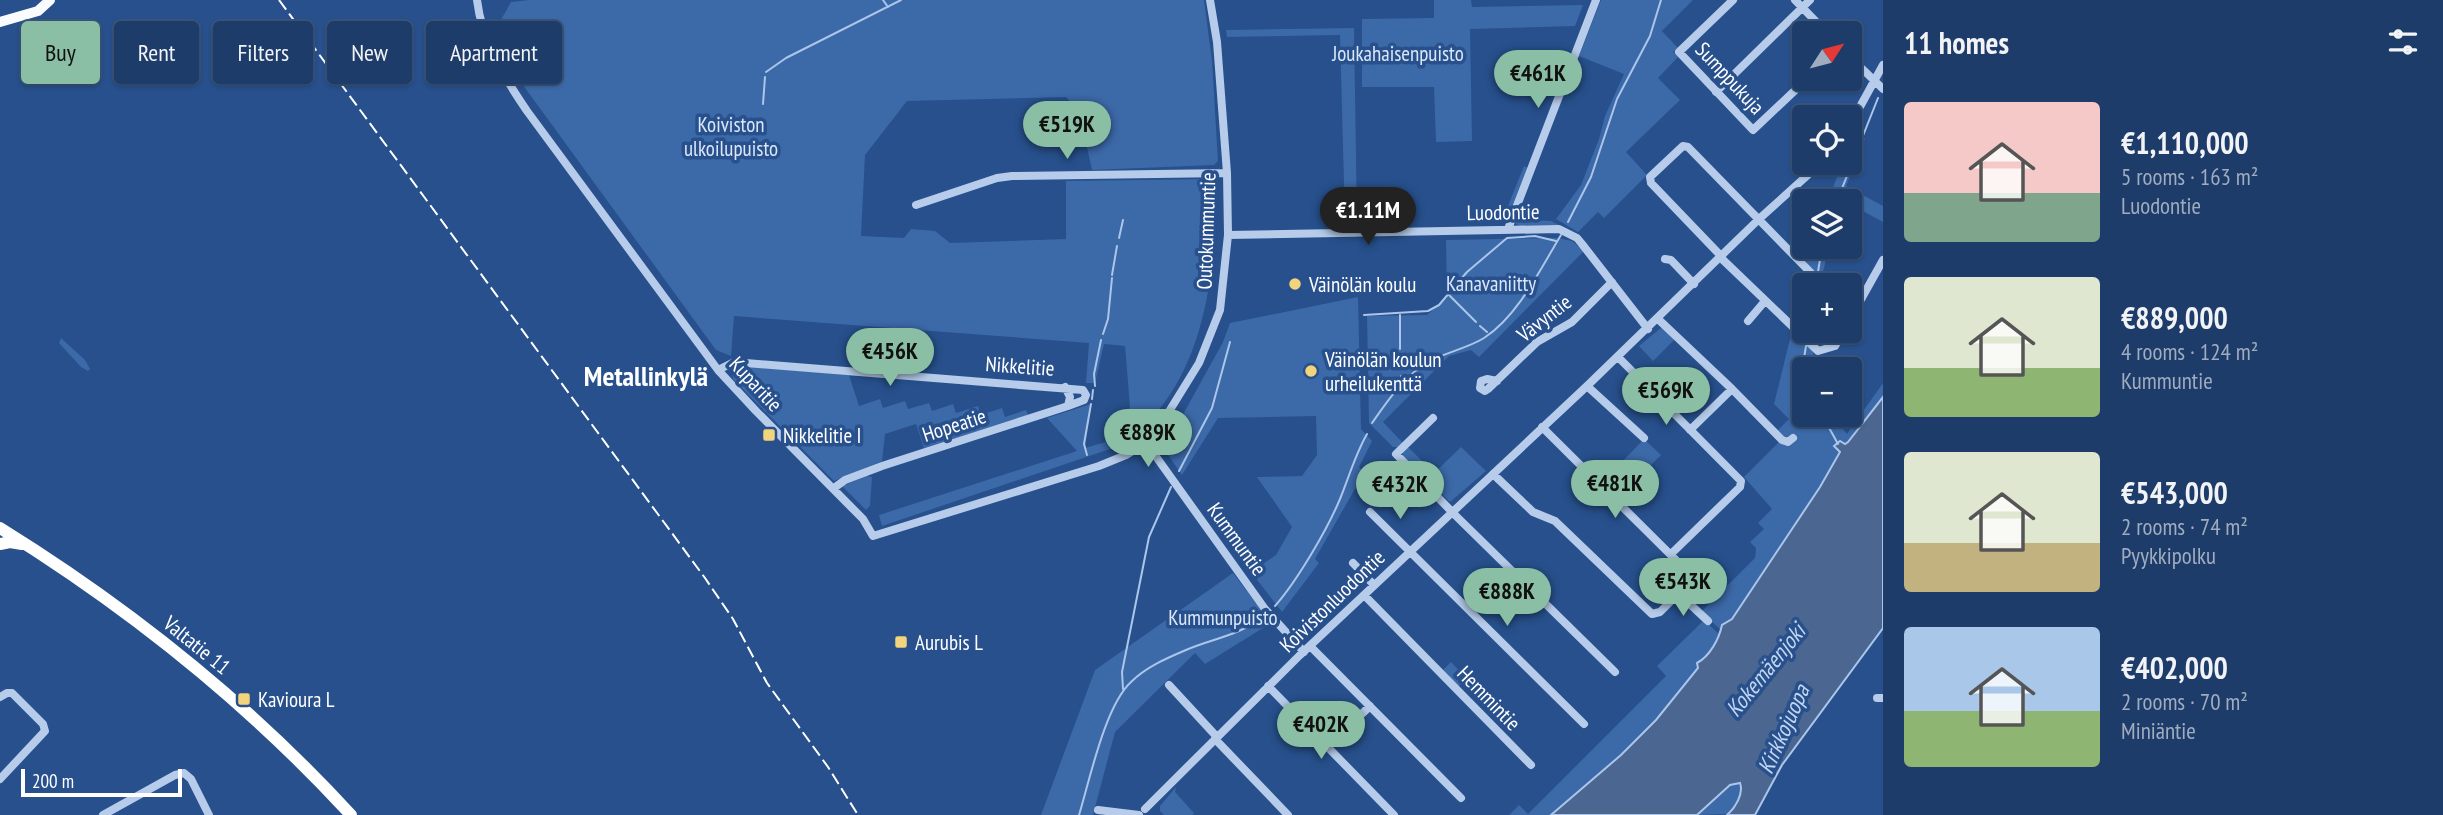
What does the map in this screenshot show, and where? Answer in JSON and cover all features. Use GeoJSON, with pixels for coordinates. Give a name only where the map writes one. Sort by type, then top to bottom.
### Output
{"type":"FeatureCollection","features":[{"type":"Feature","properties":{"kind":"highway","name":"Valtatie 11"},"geometry":{"type":"LineString","coordinates":[[0,529],[111,602],[201,671],[259,722],[351,815]]}},
{"type":"Feature","properties":{"kind":"highway"},"geometry":{"type":"LineString","coordinates":[[0,544],[10,542],[26,545]]}},
{"type":"Feature","properties":{"kind":"main road"},"geometry":{"type":"LineString","coordinates":[[2,21],[38,11],[50,0]]}},
{"type":"Feature","properties":{"kind":"street","name":"Kuparitie"},"geometry":{"type":"LineString","coordinates":[[477,0],[489,46],[502,73],[527,111],[718,370],[863,519],[873,536],[1099,466],[1147,443]]}},
{"type":"Feature","properties":{"kind":"street","name":"Outokummuntie"},"geometry":{"type":"LineString","coordinates":[[1147,443],[1192,376],[1208,344],[1222,298],[1228,235],[1227,173],[1217,42],[1209,0]]}},
{"type":"Feature","properties":{"kind":"street"},"geometry":{"type":"LineString","coordinates":[[1508,229],[1596,0]]}},
{"type":"Feature","properties":{"kind":"street","name":"Sumppukuja"},"geometry":{"type":"LineString","coordinates":[[1733,0],[1679,52],[1753,130],[1794,91]]}},
{"type":"Feature","properties":{"kind":"street"},"geometry":{"type":"LineString","coordinates":[[1795,0],[1815,21]]}},
{"type":"Feature","properties":{"kind":"street"},"geometry":{"type":"LineString","coordinates":[[1716,92],[1810,0]]}},
{"type":"Feature","properties":{"kind":"street"},"geometry":{"type":"LineString","coordinates":[[1862,105],[1883,65]]}},
{"type":"Feature","properties":{"kind":"street"},"geometry":{"type":"LineString","coordinates":[[1862,69],[1883,89]]}},
{"type":"Feature","properties":{"kind":"street"},"geometry":{"type":"LineString","coordinates":[[1792,326],[1721,257],[1651,183],[1650,177],[1683,146],[1688,147],[1811,273]]}},
{"type":"Feature","properties":{"kind":"street"},"geometry":{"type":"LineString","coordinates":[[916,205],[1004,177],[1227,173]]}},
{"type":"Feature","properties":{"kind":"street","name":"Koivistonluodontie"},"geometry":{"type":"LineString","coordinates":[[1144,813],[1307,649],[1808,175]]}},
{"type":"Feature","properties":{"kind":"street","name":"Luodontie"},"geometry":{"type":"LineString","coordinates":[[1228,235],[1550,228],[1569,234],[1582,244],[1648,329]]}},
{"type":"Feature","properties":{"kind":"street"},"geometry":{"type":"LineString","coordinates":[[1665,259],[1671,260],[1694,284]]}},
{"type":"Feature","properties":{"kind":"street"},"geometry":{"type":"LineString","coordinates":[[1862,298],[1883,260]]}},
{"type":"Feature","properties":{"kind":"street","name":"Vävyntie"},"geometry":{"type":"LineString","coordinates":[[1497,381],[1537,342],[1572,322],[1612,282]]}},
{"type":"Feature","properties":{"kind":"street"},"geometry":{"type":"LineString","coordinates":[[1748,321],[1765,301]]}},
{"type":"Feature","properties":{"kind":"street"},"geometry":{"type":"LineString","coordinates":[[1658,319],[1782,440],[1788,442],[1793,438]]}},
{"type":"Feature","properties":{"kind":"street"},"geometry":{"type":"LineString","coordinates":[[1810,343],[1818,351],[1835,346],[1837,343]]}},
{"type":"Feature","properties":{"kind":"street"},"geometry":{"type":"LineString","coordinates":[[1618,357],[1741,481],[1740,487],[1671,554]]}},
{"type":"Feature","properties":{"kind":"street","name":"Nikkelitie"},"geometry":{"type":"LineString","coordinates":[[718,370],[734,362],[1083,390],[1086,395],[1084,400],[1068,406]]}},
{"type":"Feature","properties":{"kind":"street"},"geometry":{"type":"LineString","coordinates":[[1587,386],[1644,438]]}},
{"type":"Feature","properties":{"kind":"street"},"geometry":{"type":"LineString","coordinates":[[1066,387],[1070,397],[1068,406]]}},
{"type":"Feature","properties":{"kind":"street"},"geometry":{"type":"LineString","coordinates":[[1690,430],[1732,389]]}},
{"type":"Feature","properties":{"kind":"street","name":"Hopeatie"},"geometry":{"type":"LineString","coordinates":[[834,488],[845,480],[882,466],[1068,406]]}},
{"type":"Feature","properties":{"kind":"street"},"geometry":{"type":"LineString","coordinates":[[1433,418],[1396,454],[1451,512],[1615,672]]}},
{"type":"Feature","properties":{"kind":"street"},"geometry":{"type":"LineString","coordinates":[[1493,474],[1533,512],[1555,520],[1652,614],[1660,612],[1679,594],[1694,578],[1542,427]]}},
{"type":"Feature","properties":{"kind":"street","name":"Kummuntie"},"geometry":{"type":"LineString","coordinates":[[1147,443],[1265,609],[1370,706],[1461,797]]}},
{"type":"Feature","properties":{"kind":"street"},"geometry":{"type":"LineString","coordinates":[[1370,512],[1584,724]]}},
{"type":"Feature","properties":{"kind":"street"},"geometry":{"type":"LineString","coordinates":[[1353,563],[1374,585]]}},
{"type":"Feature","properties":{"kind":"street"},"geometry":{"type":"LineString","coordinates":[[1679,594],[1707,621]]}},
{"type":"Feature","properties":{"kind":"street","name":"Hemmintie"},"geometry":{"type":"LineString","coordinates":[[1364,595],[1531,765]]}},
{"type":"Feature","properties":{"kind":"street"},"geometry":{"type":"LineString","coordinates":[[1169,685],[1288,815]]}},
{"type":"Feature","properties":{"kind":"street"},"geometry":{"type":"LineString","coordinates":[[1268,687],[1391,814]]}},
{"type":"Feature","properties":{"kind":"street"},"geometry":{"type":"LineString","coordinates":[[0,697],[12,693],[43,724],[45,731],[0,779]]}},
{"type":"Feature","properties":{"kind":"street"},"geometry":{"type":"LineString","coordinates":[[1344,731],[1370,706]]}},
{"type":"Feature","properties":{"kind":"street"},"geometry":{"type":"LineString","coordinates":[[103,815],[175,775],[184,773],[191,779],[209,815]]}},
{"type":"Feature","properties":{"kind":"street"},"geometry":{"type":"LineString","coordinates":[[1098,810],[1144,813]]}},
{"type":"Feature","properties":{"kind":"green space","name":"Koiviston ulkoilupuisto"},"geometry":{"type":"Polygon","coordinates":[[[1204,0],[1212,61],[1218,161],[1214,165],[1092,170],[1079,111],[1066,97],[907,101],[865,155],[861,236],[904,238],[911,229],[935,231],[950,243],[1066,239],[1066,181],[1212,179],[1215,216],[1207,298],[1190,357],[1176,384],[1159,409],[1138,431],[1113,448],[882,526],[879,515],[1077,451],[1047,418],[1091,404],[1085,448],[1109,441],[1130,407],[1125,346],[1104,344],[1095,383],[1086,383],[1089,343],[734,316],[731,356],[716,350],[522,84],[562,84],[562,21],[500,21],[511,2],[1204,0]]]}},
{"type":"Feature","properties":{"kind":"green space","name":"Joukahaisenpuisto"},"geometry":{"type":"Polygon","coordinates":[[[1434,0],[1471,0],[1472,7],[1583,5],[1575,26],[1470,29],[1472,141],[1436,142],[1434,87],[1362,87],[1362,19],[1434,18],[1434,0]]]}},
{"type":"Feature","properties":{"kind":"green space"},"geometry":{"type":"Polygon","coordinates":[[[1601,0],[1693,0],[1662,31],[1678,48],[1673,52],[1678,57],[1658,78],[1680,100],[1626,152],[1647,175],[1604,218],[1598,212],[1578,232],[1556,219],[1581,185],[1605,116],[1624,74],[1579,56],[1601,0]]]}},
{"type":"Feature","properties":{"kind":"green space"},"geometry":{"type":"Polygon","coordinates":[[[1354,28],[1357,222],[1345,222],[1340,35],[1227,37],[1226,30],[1354,28]]]}},
{"type":"Feature","properties":{"kind":"green space"},"geometry":{"type":"Polygon","coordinates":[[[1524,166],[1528,168],[1510,214],[1506,211],[1524,166]]]}},
{"type":"Feature","properties":{"kind":"green space"},"geometry":{"type":"Polygon","coordinates":[[[1838,175],[1850,175],[1846,186],[1852,189],[1832,189],[1838,175]]]}},
{"type":"Feature","properties":{"kind":"green space"},"geometry":{"type":"Polygon","coordinates":[[[1862,195],[1883,206],[1883,222],[1862,211],[1862,195]]]}},
{"type":"Feature","properties":{"kind":"green space"},"geometry":{"type":"Polygon","coordinates":[[[1515,219],[1551,221],[1574,233],[1520,226],[1515,219]]]}},
{"type":"Feature","properties":{"kind":"green space","name":"Kanavaniitty"},"geometry":{"type":"Polygon","coordinates":[[[1557,238],[1572,241],[1584,251],[1479,357],[1471,350],[1449,356],[1383,422],[1403,443],[1393,447],[1369,423],[1367,316],[1427,315],[1447,298],[1446,240],[1557,238]]]}},
{"type":"Feature","properties":{"kind":"green space"},"geometry":{"type":"Polygon","coordinates":[[[1808,259],[1826,259],[1823,273],[1806,273],[1808,259]]]}},
{"type":"Feature","properties":{"kind":"green space"},"geometry":{"type":"Polygon","coordinates":[[[1358,297],[1361,429],[1372,441],[1359,467],[1364,473],[1315,559],[1319,563],[1282,612],[1251,572],[1276,555],[1292,527],[1257,477],[1302,476],[1317,455],[1316,416],[1218,418],[1182,475],[1165,447],[1223,342],[1230,323],[1358,297]]]}},
{"type":"Feature","properties":{"kind":"green space"},"geometry":{"type":"Polygon","coordinates":[[[1662,327],[1676,338],[1653,361],[1639,346],[1662,327]]]}},
{"type":"Feature","properties":{"kind":"green space"},"geometry":{"type":"Polygon","coordinates":[[[1792,331],[1792,343],[1814,343],[1814,357],[1792,357],[1792,427],[1841,427],[1847,434],[1852,427],[1858,427],[1848,442],[1834,446],[1840,452],[1820,487],[1732,619],[1722,625],[1721,630],[1701,612],[1755,558],[1756,548],[1750,542],[1764,529],[1758,523],[1772,509],[1744,477],[1779,442],[1773,435],[1789,419],[1774,404],[1792,331]]]}},
{"type":"Feature","properties":{"kind":"green space"},"geometry":{"type":"Polygon","coordinates":[[[61,338],[85,360],[90,369],[88,371],[59,343],[61,338]]]}},
{"type":"Feature","properties":{"kind":"green space"},"geometry":{"type":"Polygon","coordinates":[[[746,366],[849,375],[859,406],[880,399],[883,408],[905,401],[908,409],[929,403],[932,411],[953,404],[956,413],[978,406],[981,415],[1002,408],[1005,417],[1026,410],[1028,415],[924,448],[916,424],[885,434],[882,461],[834,481],[733,379],[732,370],[746,366]]]}},
{"type":"Feature","properties":{"kind":"green space"},"geometry":{"type":"Polygon","coordinates":[[[1883,383],[1883,397],[1862,423],[1862,413],[1883,383]]]}},
{"type":"Feature","properties":{"kind":"green space"},"geometry":{"type":"Polygon","coordinates":[[[1644,439],[1661,455],[1633,483],[1616,468],[1644,439]]]}},
{"type":"Feature","properties":{"kind":"green space"},"geometry":{"type":"Polygon","coordinates":[[[1408,447],[1434,473],[1461,447],[1486,471],[1450,502],[1403,457],[1403,452],[1408,447]]]}},
{"type":"Feature","properties":{"kind":"green space"},"geometry":{"type":"Polygon","coordinates":[[[867,476],[872,477],[870,506],[866,510],[842,486],[867,476]]]}},
{"type":"Feature","properties":{"kind":"green space","name":"Kummunpuisto"},"geometry":{"type":"Polygon","coordinates":[[[1233,573],[1271,623],[1205,664],[1195,653],[1115,732],[1093,815],[1041,815],[1095,670],[1233,573]]]}},
{"type":"Feature","properties":{"kind":"green space"},"geometry":{"type":"Polygon","coordinates":[[[1704,620],[1720,635],[1708,655],[1698,663],[1698,668],[1656,720],[1621,755],[1551,815],[1509,815],[1519,805],[1528,814],[1666,676],[1657,666],[1704,620]]]}},
{"type":"Feature","properties":{"kind":"green space"},"geometry":{"type":"Polygon","coordinates":[[[1451,662],[1467,679],[1458,687],[1443,670],[1451,662]]]}},
{"type":"Feature","properties":{"kind":"green space"},"geometry":{"type":"Polygon","coordinates":[[[1740,783],[1740,795],[1729,814],[1697,815],[1731,785],[1740,783]]]}},
{"type":"Feature","properties":{"kind":"green space"},"geometry":{"type":"Polygon","coordinates":[[[1176,787],[1175,792],[1194,813],[1192,815],[1164,815],[1160,811],[1160,806],[1176,787]]]}},
{"type":"Feature","properties":{"kind":"water"},"geometry":{"type":"Polygon","coordinates":[[[1883,397],[1883,628],[1782,765],[1755,815],[1727,815],[1738,800],[1740,783],[1730,785],[1697,815],[1551,815],[1621,755],[1656,720],[1698,668],[1697,663],[1713,647],[1722,625],[1732,619],[1820,487],[1840,452],[1834,446],[1840,441],[1845,444],[1848,442],[1883,397]]]}},
{"type":"Feature","properties":{"kind":"waterway"},"geometry":{"type":"LineString","coordinates":[[883,0],[888,7]]}},
{"type":"Feature","properties":{"kind":"waterway"},"geometry":{"type":"LineString","coordinates":[[766,72],[786,58],[901,0]]}},
{"type":"Feature","properties":{"kind":"waterway"},"geometry":{"type":"LineString","coordinates":[[1568,222],[1591,177],[1617,99],[1650,36],[1661,0]]}},
{"type":"Feature","properties":{"kind":"waterway"},"geometry":{"type":"LineString","coordinates":[[763,104],[765,77]]}},
{"type":"Feature","properties":{"kind":"waterway"},"geometry":{"type":"LineString","coordinates":[[1842,189],[1878,98]]}},
{"type":"Feature","properties":{"kind":"waterway"},"geometry":{"type":"LineString","coordinates":[[1119,238],[1123,220]]}},
{"type":"Feature","properties":{"kind":"waterway"},"geometry":{"type":"LineString","coordinates":[[1372,423],[1413,373],[1437,358],[1484,338],[1496,329],[1528,291],[1561,235]]}},
{"type":"Feature","properties":{"kind":"waterway"},"geometry":{"type":"LineString","coordinates":[[1364,315],[1428,311],[1439,305],[1467,272],[1507,238],[1535,236],[1556,241]]}},
{"type":"Feature","properties":{"kind":"waterway"},"geometry":{"type":"LineString","coordinates":[[1112,275],[1117,246]]}},
{"type":"Feature","properties":{"kind":"waterway"},"geometry":{"type":"LineString","coordinates":[[1818,272],[1820,259]]}},
{"type":"Feature","properties":{"kind":"waterway"},"geometry":{"type":"LineString","coordinates":[[1103,334],[1108,319],[1112,278]]}},
{"type":"Feature","properties":{"kind":"waterway"},"geometry":{"type":"LineString","coordinates":[[1449,295],[1476,322]]}},
{"type":"Feature","properties":{"kind":"waterway"},"geometry":{"type":"LineString","coordinates":[[1400,315],[1400,349]]}},
{"type":"Feature","properties":{"kind":"waterway"},"geometry":{"type":"LineString","coordinates":[[1480,326],[1487,332]]}},
{"type":"Feature","properties":{"kind":"waterway"},"geometry":{"type":"LineString","coordinates":[[1095,386],[1094,374],[1101,340]]}},
{"type":"Feature","properties":{"kind":"waterway"},"geometry":{"type":"LineString","coordinates":[[1179,471],[1212,408],[1230,342]]}},
{"type":"Feature","properties":{"kind":"waterway"},"geometry":{"type":"LineString","coordinates":[[1804,357],[1806,346]]}},
{"type":"Feature","properties":{"kind":"waterway"},"geometry":{"type":"LineString","coordinates":[[1400,355],[1401,369]]}},
{"type":"Feature","properties":{"kind":"waterway"},"geometry":{"type":"LineString","coordinates":[[1401,376],[1401,385]]}},
{"type":"Feature","properties":{"kind":"waterway"},"geometry":{"type":"LineString","coordinates":[[1092,399],[1093,390]]}},
{"type":"Feature","properties":{"kind":"waterway"},"geometry":{"type":"LineString","coordinates":[[1087,455],[1084,444],[1091,404]]}},
{"type":"Feature","properties":{"kind":"waterway"},"geometry":{"type":"LineString","coordinates":[[1829,427],[1838,444]]}},
{"type":"Feature","properties":{"kind":"waterway"},"geometry":{"type":"LineString","coordinates":[[1275,606],[1302,569],[1327,525],[1367,434]]}},
{"type":"Feature","properties":{"kind":"waterway"},"geometry":{"type":"LineString","coordinates":[[1123,689],[1122,672],[1149,537],[1171,487]]}},
{"type":"Feature","properties":{"kind":"waterway"},"geometry":{"type":"LineString","coordinates":[[1079,815],[1106,725],[1113,708],[1131,682],[1164,660],[1236,632],[1264,616]]}},
{"type":"Feature","properties":{"kind":"railway"},"geometry":{"type":"LineString","coordinates":[[279,0],[705,578],[733,619],[767,683],[828,767],[858,815]]}},
{"type":"Feature","properties":{"kind":"place","name":"Väinölän koulu"},"geometry":{"type":"Point","coordinates":[1295,284]}},
{"type":"Feature","properties":{"kind":"place","name":"Väinölän koulun urheilukenttä"},"geometry":{"type":"Point","coordinates":[1311,371]}},
{"type":"Feature","properties":{"kind":"place","name":"Nikkelitie I"},"geometry":{"type":"Point","coordinates":[769,435]}},
{"type":"Feature","properties":{"kind":"place","name":"Aurubis L"},"geometry":{"type":"Point","coordinates":[901,642]}},
{"type":"Feature","properties":{"kind":"place","name":"Kavioura L"},"geometry":{"type":"Point","coordinates":[244,699]}},
{"type":"Feature","properties":{"kind":"district","name":"Metallinkylä"},"geometry":{"type":"Point","coordinates":[646,375]}},
{"type":"Feature","properties":{"kind":"water label","name":"Kokemäenjoki"},"geometry":{"type":"Point","coordinates":[1765,670]}},
{"type":"Feature","properties":{"kind":"water label","name":"Kirkkojuopa"},"geometry":{"type":"Point","coordinates":[1783,729]}}]}
